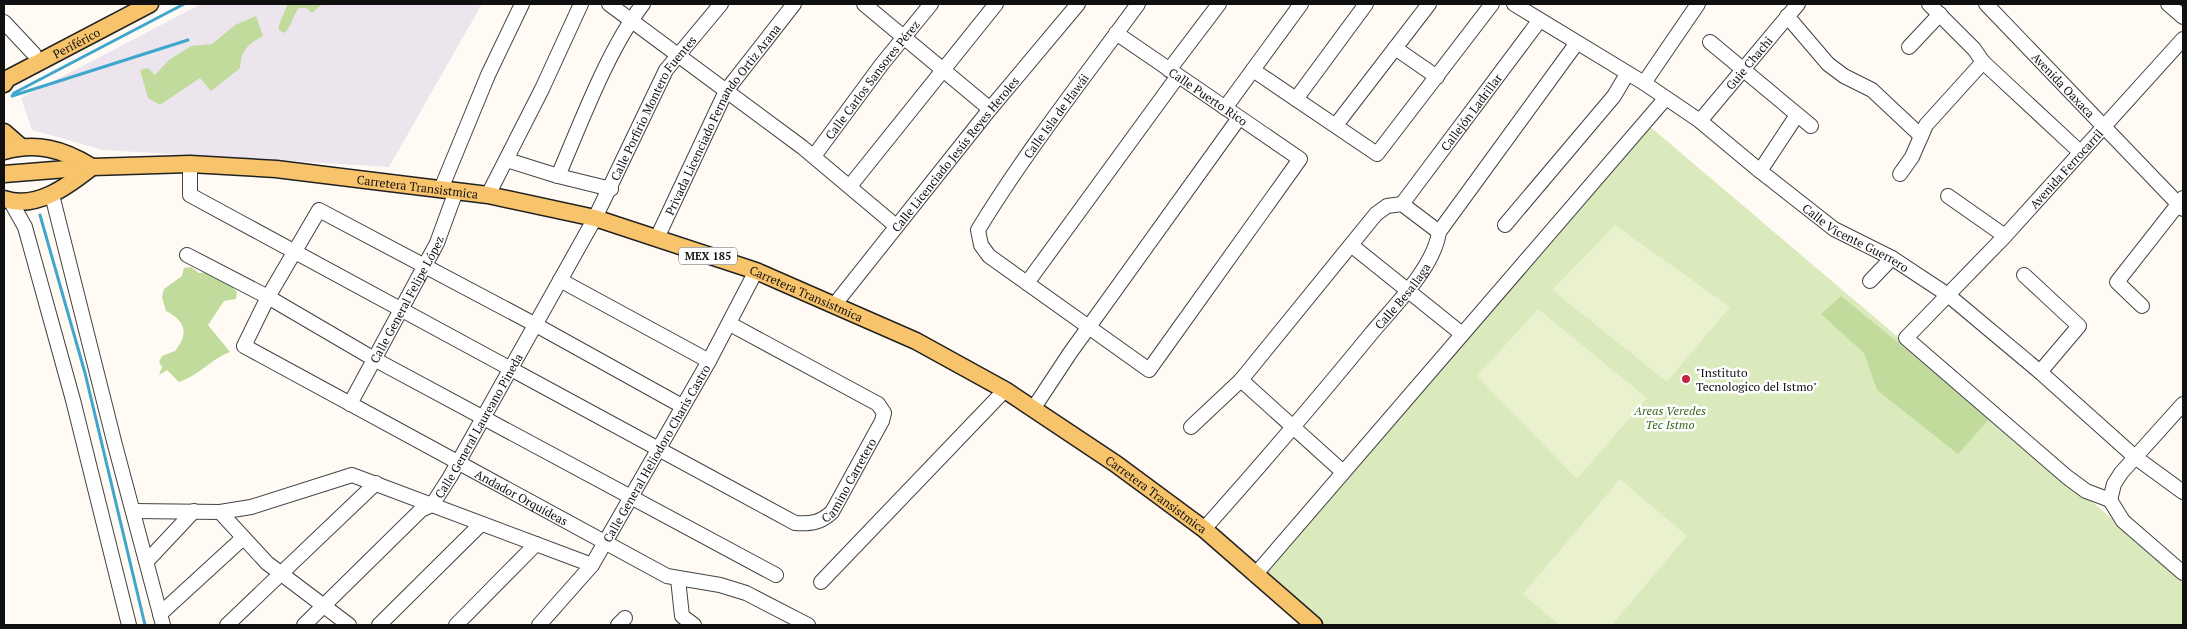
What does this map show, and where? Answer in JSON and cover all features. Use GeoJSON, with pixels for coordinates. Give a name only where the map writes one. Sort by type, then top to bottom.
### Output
{"type":"FeatureCollection","features":[{"type":"Feature","properties":{"kind":"main road","name":"Periférico"},"geometry":{"type":"LineString","coordinates":[[4,71],[131,4]]}},
{"type":"Feature","properties":{"kind":"main road","name":"Periférico"},"geometry":{"type":"LineString","coordinates":[[4,84],[7,79],[150,4]]}},
{"type":"Feature","properties":{"kind":"main road"},"geometry":{"type":"LineString","coordinates":[[4,132],[20,146]]}},
{"type":"Feature","properties":{"kind":"main road"},"geometry":{"type":"LineString","coordinates":[[4,151],[20,146],[55,148],[75,156],[92,166],[52,195],[8,201]]}},
{"type":"Feature","properties":{"kind":"main road","name":"Carretera Transistmica"},"geometry":{"type":"LineString","coordinates":[[4,174],[92,166],[190,164],[276,169],[488,195],[595,218],[756,271],[916,341],[1005,390],[1116,464],[1204,529],[1314,625]]}},
{"type":"Feature","properties":{"kind":"street","name":"Calle General Felipe López"},"geometry":{"type":"LineString","coordinates":[[350,404],[437,244],[448,190],[488,75],[522,4]]}},
{"type":"Feature","properties":{"kind":"street"},"geometry":{"type":"LineString","coordinates":[[488,195],[507,160],[580,4]]}},
{"type":"Feature","properties":{"kind":"street"},"geometry":{"type":"LineString","coordinates":[[609,4],[814,156],[896,226]]}},
{"type":"Feature","properties":{"kind":"street"},"geometry":{"type":"LineString","coordinates":[[558,176],[595,92],[631,20],[643,4]]}},
{"type":"Feature","properties":{"kind":"street","name":"Calle Porfirio Montero Fuentes"},"geometry":{"type":"LineString","coordinates":[[595,218],[611,189],[666,70],[721,4]]}},
{"type":"Feature","properties":{"kind":"street","name":"Privada Licenciado Fernando Ortiz Arana"},"geometry":{"type":"LineString","coordinates":[[657,238],[726,91],[794,4]]}},
{"type":"Feature","properties":{"kind":"street"},"geometry":{"type":"LineString","coordinates":[[865,4],[990,109]]}},
{"type":"Feature","properties":{"kind":"street","name":"Calle Carlos Sansores Pérez"},"geometry":{"type":"LineString","coordinates":[[814,156],[882,64],[931,4]]}},
{"type":"Feature","properties":{"kind":"street"},"geometry":{"type":"LineString","coordinates":[[850,186],[996,4]]}},
{"type":"Feature","properties":{"kind":"street","name":"Calle Licenciado Jesús Reyes Heroles"},"geometry":{"type":"LineString","coordinates":[[835,304],[990,109],[1078,4]]}},
{"type":"Feature","properties":{"kind":"street","name":"Calle Isla de Hawái"},"geometry":{"type":"LineString","coordinates":[[1028,283],[989,256],[981,245],[978,230],[997,199],[1138,4]]}},
{"type":"Feature","properties":{"kind":"street"},"geometry":{"type":"LineString","coordinates":[[1089,328],[1028,283],[1174,73],[1219,4]]}},
{"type":"Feature","properties":{"kind":"street"},"geometry":{"type":"LineString","coordinates":[[1225,108],[1301,4]]}},
{"type":"Feature","properties":{"kind":"street"},"geometry":{"type":"LineString","coordinates":[[1296,99],[1366,4]]}},
{"type":"Feature","properties":{"kind":"street"},"geometry":{"type":"LineString","coordinates":[[1336,125],[1428,4]]}},
{"type":"Feature","properties":{"kind":"street"},"geometry":{"type":"LineString","coordinates":[[1252,70],[1377,154],[1438,77],[1492,4]]}},
{"type":"Feature","properties":{"kind":"street","name":"Calle Vicente Guerrero"},"geometry":{"type":"LineString","coordinates":[[1514,4],[1576,44],[1644,83],[1700,121],[1760,172],[1834,229],[1892,258],[1948,296],[2040,372],[2135,457],[2183,492]]}},
{"type":"Feature","properties":{"kind":"street"},"geometry":{"type":"LineString","coordinates":[[1644,83],[1698,4]]}},
{"type":"Feature","properties":{"kind":"street","name":"Guie Chachi"},"geometry":{"type":"LineString","coordinates":[[1700,121],[1798,4]]}},
{"type":"Feature","properties":{"kind":"street"},"geometry":{"type":"LineString","coordinates":[[1929,4],[1983,62],[2080,152]]}},
{"type":"Feature","properties":{"kind":"street"},"geometry":{"type":"LineString","coordinates":[[2168,4],[2183,17]]}},
{"type":"Feature","properties":{"kind":"street","name":"Avenida Oaxaca"},"geometry":{"type":"LineString","coordinates":[[1995,7],[2104,126],[2181,203]]}},
{"type":"Feature","properties":{"kind":"street"},"geometry":{"type":"LineString","coordinates":[[1909,47],[1940,14]]}},
{"type":"Feature","properties":{"kind":"street"},"geometry":{"type":"LineString","coordinates":[[1787,16],[1828,64],[1844,76],[1872,90],[1921,136]]}},
{"type":"Feature","properties":{"kind":"street","name":"Callejón Ladrillar"},"geometry":{"type":"LineString","coordinates":[[1402,204],[1539,20]]}},
{"type":"Feature","properties":{"kind":"street"},"geometry":{"type":"LineString","coordinates":[[4,23],[34,54]]}},
{"type":"Feature","properties":{"kind":"street","name":"Calle Puerto Rico"},"geometry":{"type":"LineString","coordinates":[[1089,328],[1149,370],[1300,159],[1116,34]]}},
{"type":"Feature","properties":{"kind":"street","name":"Avenida Ferrocarril"},"geometry":{"type":"LineString","coordinates":[[2110,500],[2086,491],[2067,477],[1906,338],[2005,236],[2183,39]]}},
{"type":"Feature","properties":{"kind":"street"},"geometry":{"type":"LineString","coordinates":[[1710,42],[1811,126]]}},
{"type":"Feature","properties":{"kind":"street","name":"Calle Besallaga"},"geometry":{"type":"LineString","coordinates":[[1204,529],[1293,429],[1407,290],[1428,262],[1438,243],[1439,232],[1576,44]]}},
{"type":"Feature","properties":{"kind":"street"},"geometry":{"type":"LineString","coordinates":[[1395,48],[1438,77]]}},
{"type":"Feature","properties":{"kind":"street"},"geometry":{"type":"LineString","coordinates":[[1900,174],[1912,157],[1926,126],[1983,62]]}},
{"type":"Feature","properties":{"kind":"street"},"geometry":{"type":"LineString","coordinates":[[1505,225],[1614,96],[1627,74]]}},
{"type":"Feature","properties":{"kind":"street"},"geometry":{"type":"LineString","coordinates":[[1255,575],[1665,99]]}},
{"type":"Feature","properties":{"kind":"street"},"geometry":{"type":"LineString","coordinates":[[1760,172],[1797,115]]}},
{"type":"Feature","properties":{"kind":"street"},"geometry":{"type":"LineString","coordinates":[[1033,409],[1239,118]]}},
{"type":"Feature","properties":{"kind":"street"},"geometry":{"type":"LineString","coordinates":[[507,160],[558,176],[611,189]]}},
{"type":"Feature","properties":{"kind":"street"},"geometry":{"type":"LineString","coordinates":[[190,164],[190,195],[658,449]]}},
{"type":"Feature","properties":{"kind":"street"},"geometry":{"type":"LineString","coordinates":[[52,195],[162,620]]}},
{"type":"Feature","properties":{"kind":"street"},"geometry":{"type":"LineString","coordinates":[[1948,196],[2005,236]]}},
{"type":"Feature","properties":{"kind":"street"},"geometry":{"type":"LineString","coordinates":[[8,201],[28,236],[73,400],[129,625]]}},
{"type":"Feature","properties":{"kind":"street"},"geometry":{"type":"LineString","coordinates":[[2142,306],[2117,282],[2181,203]]}},
{"type":"Feature","properties":{"kind":"street"},"geometry":{"type":"LineString","coordinates":[[1191,427],[1241,380],[1376,214],[1387,206],[1402,204],[1439,232]]}},
{"type":"Feature","properties":{"kind":"street"},"geometry":{"type":"LineString","coordinates":[[268,298],[293,251],[319,210],[536,325],[682,406]]}},
{"type":"Feature","properties":{"kind":"street","name":"Calle General Laureano Pineda"},"geometry":{"type":"LineString","coordinates":[[304,625],[421,510],[432,505],[511,370],[595,218]]}},
{"type":"Feature","properties":{"kind":"street"},"geometry":{"type":"LineString","coordinates":[[1350,246],[1462,334]]}},
{"type":"Feature","properties":{"kind":"street"},"geometry":{"type":"LineString","coordinates":[[187,255],[268,298],[374,359],[776,574]]}},
{"type":"Feature","properties":{"kind":"street"},"geometry":{"type":"LineString","coordinates":[[1870,281],[1892,258]]}},
{"type":"Feature","properties":{"kind":"street","name":"Calle General Heliodoro Charis Castro"},"geometry":{"type":"LineString","coordinates":[[539,625],[592,566],[630,496],[730,324],[756,271]]}},
{"type":"Feature","properties":{"kind":"street"},"geometry":{"type":"LineString","coordinates":[[2024,276],[2079,326],[2040,372]]}},
{"type":"Feature","properties":{"kind":"street"},"geometry":{"type":"LineString","coordinates":[[560,280],[709,361]]}},
{"type":"Feature","properties":{"kind":"street","name":"Andador Orquídeas"},"geometry":{"type":"LineString","coordinates":[[268,298],[244,346],[667,576],[720,585],[746,593],[808,625]]}},
{"type":"Feature","properties":{"kind":"street","name":"Camino Carretero"},"geometry":{"type":"LineString","coordinates":[[658,449],[794,523],[808,524],[822,521],[832,512],[882,421],[884,413],[878,404],[730,324]]}},
{"type":"Feature","properties":{"kind":"street"},"geometry":{"type":"LineString","coordinates":[[1241,380],[1293,429],[1343,472]]}},
{"type":"Feature","properties":{"kind":"street"},"geometry":{"type":"LineString","coordinates":[[821,582],[1005,390]]}},
{"type":"Feature","properties":{"kind":"street"},"geometry":{"type":"LineString","coordinates":[[2183,404],[2135,457],[2114,484],[2110,500],[2123,521],[2183,574]]}},
{"type":"Feature","properties":{"kind":"street"},"geometry":{"type":"LineString","coordinates":[[133,511],[220,512],[251,507],[352,476],[376,483],[592,566]]}},
{"type":"Feature","properties":{"kind":"street"},"geometry":{"type":"LineString","coordinates":[[227,625],[376,483]]}},
{"type":"Feature","properties":{"kind":"street"},"geometry":{"type":"LineString","coordinates":[[147,562],[194,511]]}},
{"type":"Feature","properties":{"kind":"street"},"geometry":{"type":"LineString","coordinates":[[220,512],[279,574],[349,625]]}},
{"type":"Feature","properties":{"kind":"street"},"geometry":{"type":"LineString","coordinates":[[379,625],[481,524]]}},
{"type":"Feature","properties":{"kind":"street"},"geometry":{"type":"LineString","coordinates":[[162,620],[243,538]]}},
{"type":"Feature","properties":{"kind":"street"},"geometry":{"type":"LineString","coordinates":[[456,625],[536,544]]}},
{"type":"Feature","properties":{"kind":"street"},"geometry":{"type":"LineString","coordinates":[[678,579],[677,621],[694,625]]}},
{"type":"Feature","properties":{"kind":"shaded area"},"geometry":{"type":"Polygon","coordinates":[[[201,4],[482,4],[389,167],[103,150],[32,130],[21,98],[201,4]]]}},
{"type":"Feature","properties":{"kind":"green space"},"geometry":{"type":"Polygon","coordinates":[[[322,4],[312,13],[306,8],[299,8],[287,30],[284,33],[279,30],[287,5],[322,4]]]}},
{"type":"Feature","properties":{"kind":"green space"},"geometry":{"type":"Polygon","coordinates":[[[256,16],[263,36],[246,48],[240,68],[211,91],[200,78],[160,105],[148,98],[140,70],[148,68],[155,75],[169,60],[191,46],[212,44],[235,25],[256,16]]]}},
{"type":"Feature","properties":{"kind":"green space","name":"Areas Veredes Tec Istmo"},"geometry":{"type":"Polygon","coordinates":[[[1648,125],[2183,579],[2183,625],[1315,625],[1255,575],[1648,125]]]}},
{"type":"Feature","properties":{"kind":"green space"},"geometry":{"type":"Polygon","coordinates":[[[1615,225],[1730,307],[1667,382],[1552,290],[1615,225]]]}},
{"type":"Feature","properties":{"kind":"green space"},"geometry":{"type":"Polygon","coordinates":[[[191,267],[199,273],[212,273],[221,277],[237,292],[236,299],[224,301],[208,325],[230,352],[179,382],[167,370],[159,375],[162,367],[159,362],[162,356],[175,351],[184,334],[178,319],[166,311],[162,297],[164,289],[182,276],[184,268],[191,267]]]}},
{"type":"Feature","properties":{"kind":"green space"},"geometry":{"type":"Polygon","coordinates":[[[1841,296],[1990,418],[1958,454],[1877,390],[1864,353],[1821,314],[1841,296]]]}},
{"type":"Feature","properties":{"kind":"green space"},"geometry":{"type":"Polygon","coordinates":[[[1538,309],[1647,398],[1577,479],[1477,376],[1538,309]]]}},
{"type":"Feature","properties":{"kind":"green space"},"geometry":{"type":"Polygon","coordinates":[[[1620,479],[1687,536],[1612,625],[1559,625],[1523,594],[1620,479]]]}},
{"type":"Feature","properties":{"kind":"waterway"},"geometry":{"type":"LineString","coordinates":[[184,4],[14,93],[12,96],[188,40]]}},
{"type":"Feature","properties":{"kind":"waterway"},"geometry":{"type":"LineString","coordinates":[[40,215],[85,373],[145,625]]}},
{"type":"Feature","properties":{"kind":"place","name":"\"Instituto Tecnologico del Istmo\""},"geometry":{"type":"Point","coordinates":[1686,379]}}]}
